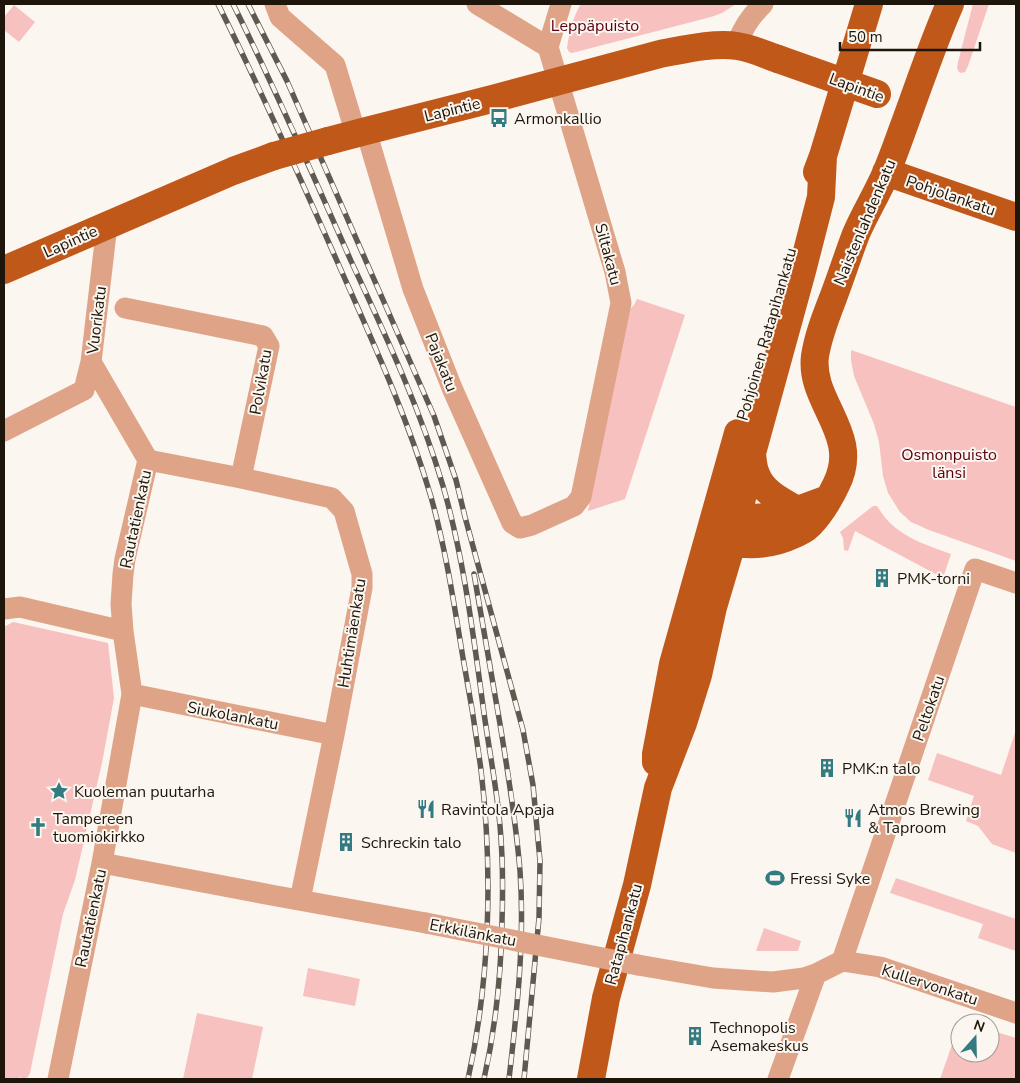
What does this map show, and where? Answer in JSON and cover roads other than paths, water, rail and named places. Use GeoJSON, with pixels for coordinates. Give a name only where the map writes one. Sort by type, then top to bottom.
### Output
{"type":"FeatureCollection","features":[{"type":"Feature","properties":{"kind":"main road","name":"Pohjoinen Ratapihankatu"},"geometry":{"type":"LineString","coordinates":[[723,529],[785,263],[808,193],[823,156],[869,4]]}},
{"type":"Feature","properties":{"kind":"main road","name":"Naistenlahdenkatu"},"geometry":{"type":"LineString","coordinates":[[723,529],[761,543],[790,536],[806,528],[828,499],[837,483],[844,459],[844,450],[820,389],[816,374],[815,356],[827,315],[856,233],[886,172],[950,4]]}},
{"type":"Feature","properties":{"kind":"main road","name":"Lapintie"},"geometry":{"type":"LineString","coordinates":[[4,270],[232,171],[274,156],[660,54],[721,45],[736,45],[911,107]]}},
{"type":"Feature","properties":{"kind":"main road","name":"Pohjoinen Ratapihankatu"},"geometry":{"type":"LineString","coordinates":[[723,529],[752,453],[802,271],[821,197],[823,156]]}},
{"type":"Feature","properties":{"kind":"main road","name":"Pohjolankatu"},"geometry":{"type":"LineString","coordinates":[[886,172],[1016,217]]}},
{"type":"Feature","properties":{"kind":"main road"},"geometry":{"type":"LineString","coordinates":[[752,453],[755,473],[762,485],[770,494],[799,511]]}},
{"type":"Feature","properties":{"kind":"main road"},"geometry":{"type":"LineString","coordinates":[[723,529],[782,516],[828,499]]}},
{"type":"Feature","properties":{"kind":"main road","name":"Ratapihankatu"},"geometry":{"type":"LineString","coordinates":[[591,1079],[606,998],[636,885],[658,788],[656,754],[673,664],[723,529]]}},
{"type":"Feature","properties":{"kind":"street","name":"Pajakatu"},"geometry":{"type":"LineString","coordinates":[[275,4],[280,17],[335,66],[361,132],[413,289],[452,388],[512,523],[520,528],[532,525],[574,506]]}},
{"type":"Feature","properties":{"kind":"street"},"geometry":{"type":"LineString","coordinates":[[477,4],[548,46],[561,4]]}},
{"type":"Feature","properties":{"kind":"street"},"geometry":{"type":"LineString","coordinates":[[736,45],[751,16],[763,4]]}},
{"type":"Feature","properties":{"kind":"street","name":"Siltakatu"},"geometry":{"type":"LineString","coordinates":[[548,46],[615,272],[621,302],[582,496],[574,506]]}},
{"type":"Feature","properties":{"kind":"street","name":"Vuorikatu"},"geometry":{"type":"LineString","coordinates":[[107,225],[91,362],[148,460]]}},
{"type":"Feature","properties":{"kind":"street","name":"Polvikatu"},"geometry":{"type":"LineString","coordinates":[[125,308],[263,336],[269,346],[241,478]]}},
{"type":"Feature","properties":{"kind":"street"},"geometry":{"type":"LineString","coordinates":[[4,431],[84,390],[91,362]]}},
{"type":"Feature","properties":{"kind":"street","name":"Huhtimäenkatu"},"geometry":{"type":"LineString","coordinates":[[148,460],[332,498],[344,511],[362,574],[362,588],[300,900]]}},
{"type":"Feature","properties":{"kind":"street","name":"Rautatienkatu"},"geometry":{"type":"LineString","coordinates":[[58,1079],[102,863],[132,694],[123,631],[122,596],[125,558],[148,460]]}},
{"type":"Feature","properties":{"kind":"street","name":"Peltokatu"},"geometry":{"type":"LineString","coordinates":[[842,961],[975,569],[1016,583]]}},
{"type":"Feature","properties":{"kind":"street"},"geometry":{"type":"LineString","coordinates":[[4,609],[20,607],[123,631]]}},
{"type":"Feature","properties":{"kind":"street","name":"Siukolankatu"},"geometry":{"type":"LineString","coordinates":[[132,694],[334,735]]}},
{"type":"Feature","properties":{"kind":"street","name":"Erkkilänkatu"},"geometry":{"type":"LineString","coordinates":[[102,863],[713,978],[773,982],[804,978],[842,961]]}},
{"type":"Feature","properties":{"kind":"street","name":"Kullervonkatu"},"geometry":{"type":"LineString","coordinates":[[842,961],[880,967],[1016,1013]]}},
{"type":"Feature","properties":{"kind":"street"},"geometry":{"type":"LineString","coordinates":[[778,1079],[816,974]]}},
{"type":"Feature","properties":{"kind":"railway"},"geometry":{"type":"LineString","coordinates":[[218,4],[294,164],[388,377],[421,466],[441,537],[477,742],[485,808],[487,847],[488,886],[485,964],[481,1003],[468,1079]]}},
{"type":"Feature","properties":{"kind":"railway"},"geometry":{"type":"LineString","coordinates":[[233,4],[294,132],[401,372],[424,428],[451,515],[473,632],[497,799],[502,850],[499,981],[492,1040],[484,1079]]}},
{"type":"Feature","properties":{"kind":"railway"},"geometry":{"type":"LineString","coordinates":[[248,4],[287,81],[434,416],[456,480],[523,730],[533,785],[540,861],[539,918],[524,1079]]}},
{"type":"Feature","properties":{"kind":"railway"},"geometry":{"type":"LineString","coordinates":[[474,574],[509,779],[520,871],[521,949],[509,1079]]}},
{"type":"Feature","properties":{"kind":"place","name":"Armonkallio"},"geometry":{"type":"Point","coordinates":[499,118]}},
{"type":"Feature","properties":{"kind":"place","name":"PMK-torni"},"geometry":{"type":"Point","coordinates":[882,578]}},
{"type":"Feature","properties":{"kind":"place","name":"PMK:n talo"},"geometry":{"type":"Point","coordinates":[827,768]}},
{"type":"Feature","properties":{"kind":"place","name":"Kuoleman puutarha"},"geometry":{"type":"Point","coordinates":[59,791]}},
{"type":"Feature","properties":{"kind":"place","name":"Ravintola Apaja"},"geometry":{"type":"Point","coordinates":[426,809]}},
{"type":"Feature","properties":{"kind":"place","name":"Atmos Brewing & Taproom"},"geometry":{"type":"Point","coordinates":[853,818]}},
{"type":"Feature","properties":{"kind":"place","name":"Tampereen tuomiokirkko"},"geometry":{"type":"Point","coordinates":[38,827]}},
{"type":"Feature","properties":{"kind":"place","name":"Schreckin talo"},"geometry":{"type":"Point","coordinates":[346,842]}},
{"type":"Feature","properties":{"kind":"place","name":"Fressi Syke"},"geometry":{"type":"Point","coordinates":[775,878]}},
{"type":"Feature","properties":{"kind":"place","name":"Technopolis Asemakeskus"},"geometry":{"type":"Point","coordinates":[695,1036]}},
{"type":"Feature","properties":{"kind":"park label","name":"Leppäpuisto"},"geometry":{"type":"Point","coordinates":[595,25]}},
{"type":"Feature","properties":{"kind":"park label","name":"Osmonpuisto länsi"},"geometry":{"type":"Point","coordinates":[949,463]}}]}
